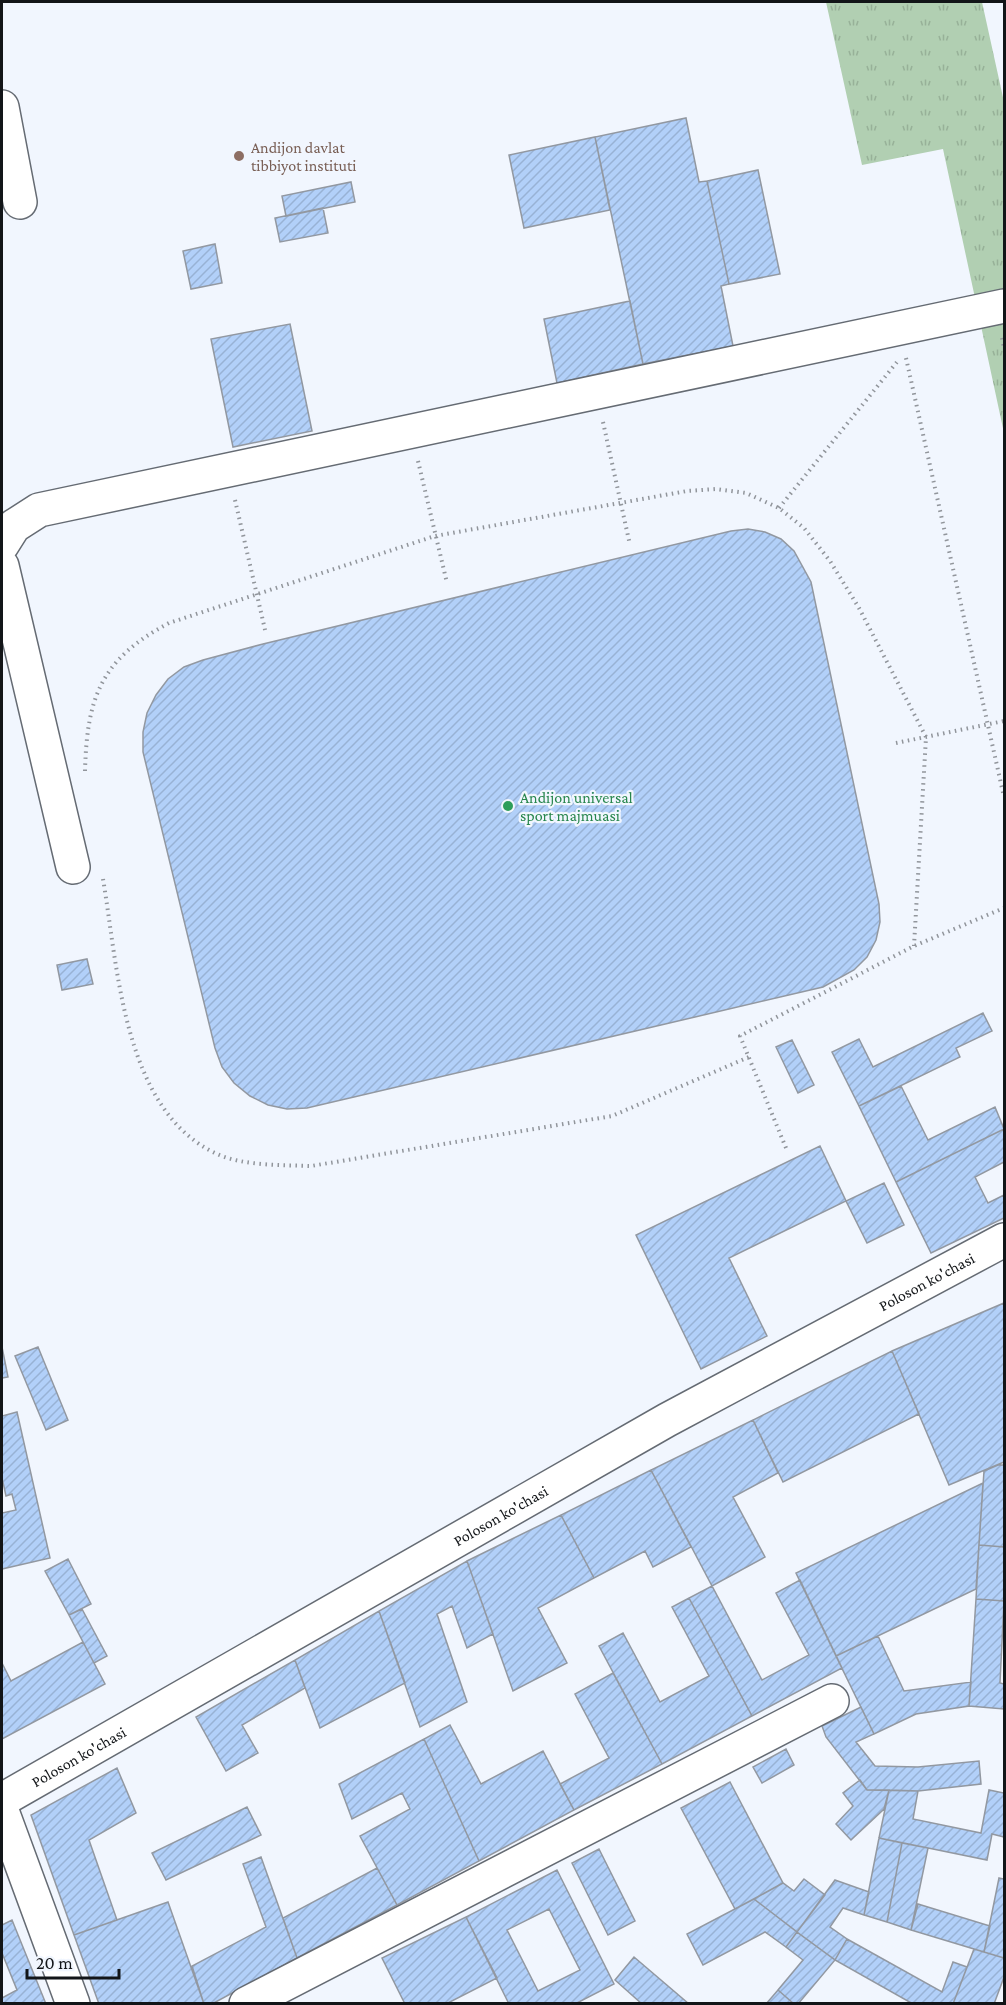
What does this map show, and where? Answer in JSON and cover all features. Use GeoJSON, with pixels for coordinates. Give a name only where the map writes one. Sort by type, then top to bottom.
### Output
{"type":"FeatureCollection","features":[{"type":"Feature","properties":{"kind":"street"},"geometry":{"type":"LineString","coordinates":[[2,107],[20,202]]}},
{"type":"Feature","properties":{"kind":"street"},"geometry":{"type":"LineString","coordinates":[[2,545],[14,526],[39,510],[1005,306]]}},
{"type":"Feature","properties":{"kind":"street"},"geometry":{"type":"LineString","coordinates":[[2,566],[87,868]]}},
{"type":"Feature","properties":{"kind":"street","name":"Poloson ko'chasi"},"geometry":{"type":"LineString","coordinates":[[2,1800],[667,1420],[1005,1240]]}},
{"type":"Feature","properties":{"kind":"street"},"geometry":{"type":"LineString","coordinates":[[246,2004],[832,1701]]}},
{"type":"Feature","properties":{"kind":"street"},"geometry":{"type":"LineString","coordinates":[[2,1811],[73,2004]]}},
{"type":"Feature","properties":{"kind":"path"},"geometry":{"type":"LineString","coordinates":[[779,508],[904,352],[1005,797]]}},
{"type":"Feature","properties":{"kind":"path"},"geometry":{"type":"LineString","coordinates":[[596,392],[630,545]]}},
{"type":"Feature","properties":{"kind":"path"},"geometry":{"type":"LineString","coordinates":[[410,431],[447,583]]}},
{"type":"Feature","properties":{"kind":"path"},"geometry":{"type":"LineString","coordinates":[[229,470],[266,633]]}},
{"type":"Feature","properties":{"kind":"path"},"geometry":{"type":"LineString","coordinates":[[85,776],[86,733],[97,689],[118,659],[142,637],[169,623],[435,536],[687,491],[716,489],[746,494],[779,508],[804,528],[830,561],[860,608],[926,737],[914,946]]}},
{"type":"Feature","properties":{"kind":"path"},"geometry":{"type":"LineString","coordinates":[[896,743],[1005,721]]}},
{"type":"Feature","properties":{"kind":"path"},"geometry":{"type":"LineString","coordinates":[[87,868],[131,1042],[145,1075],[165,1109],[190,1137],[218,1155],[264,1164],[311,1166],[612,1116],[749,1057]]}},
{"type":"Feature","properties":{"kind":"path"},"geometry":{"type":"LineString","coordinates":[[786,1148],[740,1036],[914,946],[1005,908]]}},
{"type":"Feature","properties":{"kind":"green space"},"geometry":{"type":"Polygon","coordinates":[[[826,2],[982,2],[1004,102],[1004,433],[943,149],[862,165],[826,2]]]}},
{"type":"Feature","properties":{"kind":"building"},"geometry":{"type":"Polygon","coordinates":[[[686,118],[699,182],[707,181],[729,284],[721,286],[733,346],[643,364],[595,137],[686,118]]]}},
{"type":"Feature","properties":{"kind":"building"},"geometry":{"type":"Polygon","coordinates":[[[595,137],[610,210],[524,228],[509,155],[595,137]]]}},
{"type":"Feature","properties":{"kind":"building"},"geometry":{"type":"Polygon","coordinates":[[[758,170],[780,274],[729,284],[707,181],[758,170]]]}},
{"type":"Feature","properties":{"kind":"building"},"geometry":{"type":"Polygon","coordinates":[[[351,182],[355,202],[286,216],[282,196],[351,182]]]}},
{"type":"Feature","properties":{"kind":"building"},"geometry":{"type":"Polygon","coordinates":[[[323,208],[328,233],[280,242],[275,218],[323,208]]]}},
{"type":"Feature","properties":{"kind":"building"},"geometry":{"type":"Polygon","coordinates":[[[215,244],[222,283],[191,289],[183,251],[215,244]]]}},
{"type":"Feature","properties":{"kind":"building"},"geometry":{"type":"Polygon","coordinates":[[[630,301],[643,364],[557,383],[544,319],[630,301]]]}},
{"type":"Feature","properties":{"kind":"building"},"geometry":{"type":"Polygon","coordinates":[[[290,324],[312,431],[233,447],[211,339],[290,324]]]}},
{"type":"Feature","properties":{"kind":"building","name":"Andijon universal sport majmuasi"},"geometry":{"type":"Polygon","coordinates":[[[748,529],[765,532],[781,539],[794,551],[811,582],[879,904],[880,922],[876,940],[867,957],[854,970],[823,987],[307,1108],[287,1109],[268,1105],[250,1096],[234,1083],[222,1067],[215,1048],[143,752],[143,732],[147,713],[156,695],[168,679],[184,667],[203,660],[263,644],[731,531],[748,529]]]}},
{"type":"Feature","properties":{"kind":"building"},"geometry":{"type":"Polygon","coordinates":[[[87,959],[93,984],[62,990],[57,965],[87,959]]]}},
{"type":"Feature","properties":{"kind":"building"},"geometry":{"type":"Polygon","coordinates":[[[983,1013],[992,1031],[956,1048],[960,1057],[859,1106],[832,1052],[859,1039],[873,1067],[983,1013]]]}},
{"type":"Feature","properties":{"kind":"building"},"geometry":{"type":"Polygon","coordinates":[[[792,1040],[814,1085],[798,1093],[776,1047],[792,1040]]]}},
{"type":"Feature","properties":{"kind":"building"},"geometry":{"type":"Polygon","coordinates":[[[901,1086],[928,1140],[995,1107],[1004,1129],[896,1182],[859,1106],[901,1086]]]}},
{"type":"Feature","properties":{"kind":"building"},"geometry":{"type":"Polygon","coordinates":[[[1004,1129],[1004,1162],[975,1177],[988,1203],[1004,1195],[1004,1218],[931,1253],[896,1182],[1004,1129]]]}},
{"type":"Feature","properties":{"kind":"building"},"geometry":{"type":"Polygon","coordinates":[[[820,1146],[846,1201],[729,1258],[767,1336],[701,1369],[636,1235],[820,1146]]]}},
{"type":"Feature","properties":{"kind":"building"},"geometry":{"type":"Polygon","coordinates":[[[884,1183],[904,1225],[867,1243],[846,1201],[884,1183]]]}},
{"type":"Feature","properties":{"kind":"building"},"geometry":{"type":"Polygon","coordinates":[[[1004,1303],[1004,1462],[949,1485],[892,1351],[1004,1303]]]}},
{"type":"Feature","properties":{"kind":"building"},"geometry":{"type":"Polygon","coordinates":[[[2,1347],[8,1377],[2,1378],[2,1347]]]}},
{"type":"Feature","properties":{"kind":"building"},"geometry":{"type":"Polygon","coordinates":[[[38,1347],[68,1420],[46,1430],[15,1356],[38,1347]]]}},
{"type":"Feature","properties":{"kind":"building"},"geometry":{"type":"Polygon","coordinates":[[[892,1351],[919,1414],[783,1482],[753,1420],[892,1351]]]}},
{"type":"Feature","properties":{"kind":"building"},"geometry":{"type":"Polygon","coordinates":[[[17,1412],[50,1558],[2,1569],[2,1513],[16,1510],[12,1494],[6,1496],[2,1478],[2,1416],[17,1412]]]}},
{"type":"Feature","properties":{"kind":"building"},"geometry":{"type":"Polygon","coordinates":[[[753,1420],[778,1473],[733,1497],[765,1557],[712,1586],[651,1470],[753,1420]]]}},
{"type":"Feature","properties":{"kind":"building"},"geometry":{"type":"Polygon","coordinates":[[[1004,1465],[1004,1547],[979,1545],[984,1471],[1004,1465]]]}},
{"type":"Feature","properties":{"kind":"building"},"geometry":{"type":"Polygon","coordinates":[[[651,1470],[691,1547],[653,1567],[645,1551],[594,1578],[561,1515],[651,1470]]]}},
{"type":"Feature","properties":{"kind":"building"},"geometry":{"type":"Polygon","coordinates":[[[983,1483],[976,1589],[836,1656],[796,1573],[983,1483]]]}},
{"type":"Feature","properties":{"kind":"building"},"geometry":{"type":"Polygon","coordinates":[[[561,1515],[594,1578],[538,1608],[567,1663],[513,1691],[467,1561],[561,1515]]]}},
{"type":"Feature","properties":{"kind":"building"},"geometry":{"type":"Polygon","coordinates":[[[979,1545],[1004,1547],[1004,1601],[976,1599],[979,1545]]]}},
{"type":"Feature","properties":{"kind":"building"},"geometry":{"type":"Polygon","coordinates":[[[68,1559],[91,1604],[69,1615],[45,1571],[68,1559]]]}},
{"type":"Feature","properties":{"kind":"building"},"geometry":{"type":"Polygon","coordinates":[[[467,1561],[493,1634],[467,1648],[452,1606],[437,1614],[467,1702],[420,1727],[379,1611],[467,1561]]]}},
{"type":"Feature","properties":{"kind":"building"},"geometry":{"type":"Polygon","coordinates":[[[800,1580],[842,1668],[752,1716],[689,1598],[712,1586],[762,1680],[809,1655],[776,1593],[800,1580]]]}},
{"type":"Feature","properties":{"kind":"building"},"geometry":{"type":"Polygon","coordinates":[[[689,1598],[752,1716],[662,1764],[599,1646],[623,1633],[660,1702],[709,1676],[672,1607],[689,1598]]]}},
{"type":"Feature","properties":{"kind":"building"},"geometry":{"type":"Polygon","coordinates":[[[976,1599],[1004,1601],[1000,1683],[1004,1684],[1004,1709],[969,1706],[976,1599]]]}},
{"type":"Feature","properties":{"kind":"building"},"geometry":{"type":"Polygon","coordinates":[[[82,1609],[107,1656],[94,1663],[69,1615],[82,1609]]]}},
{"type":"Feature","properties":{"kind":"building"},"geometry":{"type":"Polygon","coordinates":[[[379,1611],[405,1683],[320,1728],[295,1660],[379,1611]]]}},
{"type":"Feature","properties":{"kind":"building"},"geometry":{"type":"Polygon","coordinates":[[[878,1636],[904,1691],[971,1682],[969,1706],[916,1714],[874,1734],[836,1656],[878,1636]]]}},
{"type":"Feature","properties":{"kind":"building"},"geometry":{"type":"Polygon","coordinates":[[[83,1642],[105,1684],[2,1739],[2,1663],[11,1681],[83,1642]]]}},
{"type":"Feature","properties":{"kind":"building"},"geometry":{"type":"Polygon","coordinates":[[[295,1660],[305,1688],[242,1725],[258,1753],[226,1771],[196,1717],[295,1660]]]}},
{"type":"Feature","properties":{"kind":"building"},"geometry":{"type":"Polygon","coordinates":[[[613,1673],[662,1764],[574,1810],[560,1784],[609,1758],[575,1694],[613,1673]]]}},
{"type":"Feature","properties":{"kind":"building"},"geometry":{"type":"Polygon","coordinates":[[[861,1707],[874,1734],[856,1742],[875,1766],[918,1767],[979,1761],[981,1784],[918,1791],[867,1790],[826,1737],[822,1726],[861,1707]]]}},
{"type":"Feature","properties":{"kind":"building"},"geometry":{"type":"Polygon","coordinates":[[[450,1725],[481,1784],[543,1751],[574,1810],[479,1861],[424,1739],[450,1725]]]}},
{"type":"Feature","properties":{"kind":"building"},"geometry":{"type":"Polygon","coordinates":[[[424,1739],[479,1861],[397,1905],[360,1836],[410,1809],[402,1793],[352,1819],[339,1784],[424,1739]]]}},
{"type":"Feature","properties":{"kind":"building"},"geometry":{"type":"Polygon","coordinates":[[[786,1749],[794,1765],[762,1783],[753,1767],[786,1749]]]}},
{"type":"Feature","properties":{"kind":"building"},"geometry":{"type":"Polygon","coordinates":[[[117,1768],[136,1813],[89,1840],[117,1920],[74,1935],[31,1815],[117,1768]]]}},
{"type":"Feature","properties":{"kind":"building"},"geometry":{"type":"Polygon","coordinates":[[[860,1780],[867,1790],[889,1790],[884,1809],[851,1840],[836,1824],[853,1806],[843,1793],[860,1780]]]}},
{"type":"Feature","properties":{"kind":"building"},"geometry":{"type":"Polygon","coordinates":[[[730,1782],[783,1883],[735,1909],[681,1808],[730,1782]]]}},
{"type":"Feature","properties":{"kind":"building"},"geometry":{"type":"Polygon","coordinates":[[[889,1790],[918,1791],[913,1819],[981,1833],[989,1790],[1004,1793],[1004,1837],[992,1834],[987,1860],[879,1838],[889,1790]]]}},
{"type":"Feature","properties":{"kind":"building"},"geometry":{"type":"Polygon","coordinates":[[[247,1807],[261,1835],[166,1880],[152,1853],[247,1807]]]}},
{"type":"Feature","properties":{"kind":"building"},"geometry":{"type":"Polygon","coordinates":[[[879,1838],[902,1843],[887,1922],[864,1915],[879,1838]]]}},
{"type":"Feature","properties":{"kind":"building"},"geometry":{"type":"Polygon","coordinates":[[[902,1843],[928,1848],[911,1930],[887,1922],[902,1843]]]}},
{"type":"Feature","properties":{"kind":"building"},"geometry":{"type":"Polygon","coordinates":[[[599,1849],[635,1921],[608,1935],[572,1863],[599,1849]]]}},
{"type":"Feature","properties":{"kind":"building"},"geometry":{"type":"Polygon","coordinates":[[[261,1857],[297,1958],[212,2004],[204,2004],[192,1966],[266,1927],[243,1864],[261,1857]]]}},
{"type":"Feature","properties":{"kind":"building"},"geometry":{"type":"Polygon","coordinates":[[[377,1868],[397,1905],[297,1958],[283,1918],[377,1868]]]}},
{"type":"Feature","properties":{"kind":"building"},"geometry":{"type":"Polygon","coordinates":[[[557,1870],[614,1984],[575,2004],[509,2004],[466,1917],[557,1870]],[[549,1909],[507,1930],[538,1991],[580,1970],[549,1909]]]}},
{"type":"Feature","properties":{"kind":"building"},"geometry":{"type":"Polygon","coordinates":[[[999,1878],[1004,1879],[1004,1958],[984,1952],[999,1878]]]}},
{"type":"Feature","properties":{"kind":"building"},"geometry":{"type":"Polygon","coordinates":[[[804,1879],[825,1895],[797,1932],[754,1899],[783,1883],[794,1891],[804,1879]]]}},
{"type":"Feature","properties":{"kind":"building"},"geometry":{"type":"Polygon","coordinates":[[[835,1880],[869,1892],[864,1915],[843,1908],[830,1927],[847,1939],[835,1960],[797,1932],[835,1880]]]}},
{"type":"Feature","properties":{"kind":"building"},"geometry":{"type":"Polygon","coordinates":[[[754,1899],[797,1932],[786,1947],[765,1932],[703,1965],[687,1934],[754,1899]]]}},
{"type":"Feature","properties":{"kind":"building"},"geometry":{"type":"Polygon","coordinates":[[[168,1902],[204,2004],[99,2004],[74,1935],[168,1902]]]}},
{"type":"Feature","properties":{"kind":"building"},"geometry":{"type":"Polygon","coordinates":[[[918,1904],[990,1926],[984,1952],[911,1930],[918,1904]]]}},
{"type":"Feature","properties":{"kind":"building"},"geometry":{"type":"Polygon","coordinates":[[[466,1917],[497,1978],[446,2004],[405,2004],[382,1958],[466,1917]]]}},
{"type":"Feature","properties":{"kind":"building"},"geometry":{"type":"Polygon","coordinates":[[[12,1920],[46,2004],[2,2004],[2,1998],[17,1990],[2,1953],[2,1925],[12,1920]]]}},
{"type":"Feature","properties":{"kind":"building"},"geometry":{"type":"Polygon","coordinates":[[[797,1932],[835,1960],[798,2004],[794,2004],[778,1990],[803,1960],[786,1947],[797,1932]]]}},
{"type":"Feature","properties":{"kind":"building"},"geometry":{"type":"Polygon","coordinates":[[[847,1939],[942,1992],[953,1962],[967,1967],[953,2004],[913,2004],[835,1960],[847,1939]]]}},
{"type":"Feature","properties":{"kind":"building"},"geometry":{"type":"Polygon","coordinates":[[[974,1949],[1004,1958],[1004,1977],[994,2004],[953,2004],[974,1949]]]}},
{"type":"Feature","properties":{"kind":"building"},"geometry":{"type":"Polygon","coordinates":[[[634,1957],[689,2004],[642,2004],[615,1980],[634,1957]]]}},
{"type":"Feature","properties":{"kind":"building"},"geometry":{"type":"Polygon","coordinates":[[[778,1990],[794,2004],[766,2004],[778,1990]]]}},
{"type":"Feature","properties":{"kind":"place","name":"Andijon davlat tibbiyot instituti"},"geometry":{"type":"Point","coordinates":[239,156]}},
{"type":"Feature","properties":{"kind":"place","name":"Andijon universal sport majmuasi"},"geometry":{"type":"Point","coordinates":[508,806]}}]}
